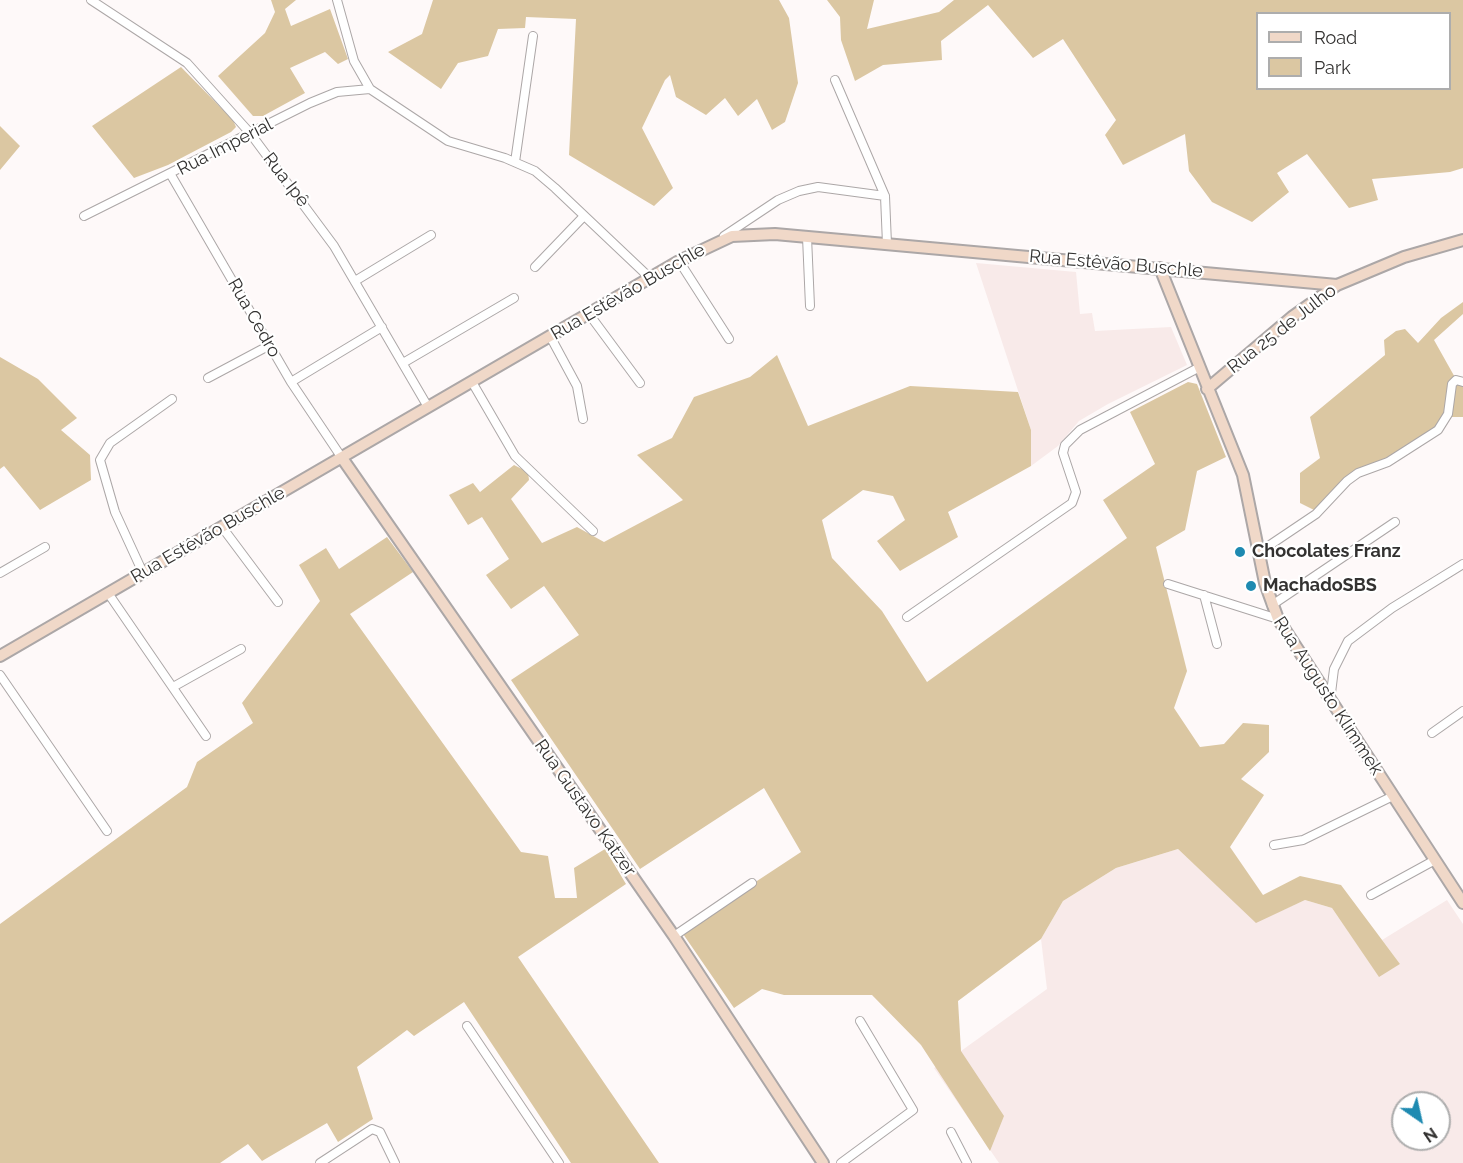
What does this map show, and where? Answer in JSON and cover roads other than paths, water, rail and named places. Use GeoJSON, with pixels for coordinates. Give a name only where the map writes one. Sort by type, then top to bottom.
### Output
{"type":"FeatureCollection","features":[{"type":"Feature","properties":{"kind":"street","name":"Rua Ipê"},"geometry":{"type":"LineString","coordinates":[[91,0],[187,63],[250,134],[323,229],[428,407]]}},
{"type":"Feature","properties":{"kind":"street"},"geometry":{"type":"LineString","coordinates":[[337,0],[354,61],[370,89],[448,141],[515,162],[542,177],[650,278]]}},
{"type":"Feature","properties":{"kind":"street"},"geometry":{"type":"LineString","coordinates":[[515,162],[533,36]]}},
{"type":"Feature","properties":{"kind":"street"},"geometry":{"type":"LineString","coordinates":[[835,80],[885,196],[887,244]]}},
{"type":"Feature","properties":{"kind":"street","name":"Rua Imperial"},"geometry":{"type":"LineString","coordinates":[[84,216],[337,92],[370,89]]}},
{"type":"Feature","properties":{"kind":"street","name":"Rua Cedro"},"geometry":{"type":"LineString","coordinates":[[171,175],[291,382],[342,458]]}},
{"type":"Feature","properties":{"kind":"street"},"geometry":{"type":"LineString","coordinates":[[717,241],[766,207],[806,189],[825,188],[885,196]]}},
{"type":"Feature","properties":{"kind":"street"},"geometry":{"type":"LineString","coordinates":[[535,267],[584,216]]}},
{"type":"Feature","properties":{"kind":"street","name":"Rua Estêvão Buschle"},"geometry":{"type":"LineString","coordinates":[[0,656],[717,241],[748,234],[807,237],[1337,285]]}},
{"type":"Feature","properties":{"kind":"street"},"geometry":{"type":"LineString","coordinates":[[355,281],[431,235]]}},
{"type":"Feature","properties":{"kind":"street"},"geometry":{"type":"LineString","coordinates":[[807,237],[810,306]]}},
{"type":"Feature","properties":{"kind":"street","name":"Rua 25 de Julho"},"geometry":{"type":"LineString","coordinates":[[1207,389],[1308,304],[1337,285],[1404,257],[1463,240]]}},
{"type":"Feature","properties":{"kind":"street"},"geometry":{"type":"LineString","coordinates":[[679,261],[729,339]]}},
{"type":"Feature","properties":{"kind":"street","name":"Rua Augusto Klimmek"},"geometry":{"type":"LineString","coordinates":[[1160,268],[1198,368],[1243,475],[1258,553],[1278,619],[1330,702],[1461,897]]}},
{"type":"Feature","properties":{"kind":"street"},"geometry":{"type":"LineString","coordinates":[[1298,281],[1307,296],[1308,304]]}},
{"type":"Feature","properties":{"kind":"street"},"geometry":{"type":"LineString","coordinates":[[403,363],[514,298]]}},
{"type":"Feature","properties":{"kind":"street"},"geometry":{"type":"LineString","coordinates":[[589,314],[640,383]]}},
{"type":"Feature","properties":{"kind":"street"},"geometry":{"type":"LineString","coordinates":[[291,382],[382,327]]}},
{"type":"Feature","properties":{"kind":"street"},"geometry":{"type":"LineString","coordinates":[[550,336],[577,386],[583,419]]}},
{"type":"Feature","properties":{"kind":"street"},"geometry":{"type":"LineString","coordinates":[[208,378],[270,345]]}},
{"type":"Feature","properties":{"kind":"street"},"geometry":{"type":"LineString","coordinates":[[907,617],[1072,503],[1076,492],[1063,453],[1065,446],[1080,430],[1198,368]]}},
{"type":"Feature","properties":{"kind":"street"},"geometry":{"type":"LineString","coordinates":[[1258,553],[1316,514],[1352,477],[1388,462],[1438,430],[1446,419],[1452,384],[1456,380],[1463,382]]}},
{"type":"Feature","properties":{"kind":"street"},"geometry":{"type":"LineString","coordinates":[[472,382],[515,456],[593,531]]}},
{"type":"Feature","properties":{"kind":"street"},"geometry":{"type":"LineString","coordinates":[[143,573],[119,522],[100,460],[110,443],[172,399]]}},
{"type":"Feature","properties":{"kind":"street","name":"Rua Gustavo Katzer"},"geometry":{"type":"LineString","coordinates":[[342,458],[674,936],[823,1163]]}},
{"type":"Feature","properties":{"kind":"street"},"geometry":{"type":"LineString","coordinates":[[1272,605],[1395,522]]}},
{"type":"Feature","properties":{"kind":"street"},"geometry":{"type":"LineString","coordinates":[[222,527],[278,602]]}},
{"type":"Feature","properties":{"kind":"street"},"geometry":{"type":"LineString","coordinates":[[0,573],[45,547]]}},
{"type":"Feature","properties":{"kind":"street"},"geometry":{"type":"LineString","coordinates":[[1330,702],[1334,669],[1348,640],[1392,608],[1463,564]]}},
{"type":"Feature","properties":{"kind":"street"},"geometry":{"type":"LineString","coordinates":[[1168,584],[1278,619]]}},
{"type":"Feature","properties":{"kind":"street"},"geometry":{"type":"LineString","coordinates":[[108,593],[206,735]]}},
{"type":"Feature","properties":{"kind":"street"},"geometry":{"type":"LineString","coordinates":[[1204,595],[1217,644]]}},
{"type":"Feature","properties":{"kind":"street"},"geometry":{"type":"LineString","coordinates":[[173,687],[241,649]]}},
{"type":"Feature","properties":{"kind":"street"},"geometry":{"type":"LineString","coordinates":[[0,675],[107,831]]}},
{"type":"Feature","properties":{"kind":"street"},"geometry":{"type":"LineString","coordinates":[[1432,733],[1463,711]]}},
{"type":"Feature","properties":{"kind":"street"},"geometry":{"type":"LineString","coordinates":[[1274,844],[1309,838],[1393,796]]}},
{"type":"Feature","properties":{"kind":"street"},"geometry":{"type":"LineString","coordinates":[[1371,895],[1435,860]]}},
{"type":"Feature","properties":{"kind":"street"},"geometry":{"type":"LineString","coordinates":[[674,936],[752,883]]}},
{"type":"Feature","properties":{"kind":"street"},"geometry":{"type":"LineString","coordinates":[[841,1163],[913,1110],[860,1021]]}},
{"type":"Feature","properties":{"kind":"street"},"geometry":{"type":"LineString","coordinates":[[467,1026],[559,1163]]}},
{"type":"Feature","properties":{"kind":"street"},"geometry":{"type":"LineString","coordinates":[[320,1163],[372,1129],[376,1129],[384,1138],[395,1163]]}},
{"type":"Feature","properties":{"kind":"street"},"geometry":{"type":"LineString","coordinates":[[951,1132],[967,1163]]}},
{"type":"Feature","properties":{"kind":"place","name":"Chocolates Franz"},"geometry":{"type":"Point","coordinates":[1240,552]}},
{"type":"Feature","properties":{"kind":"place","name":"MachadoSBS"},"geometry":{"type":"Point","coordinates":[1251,586]}}]}
